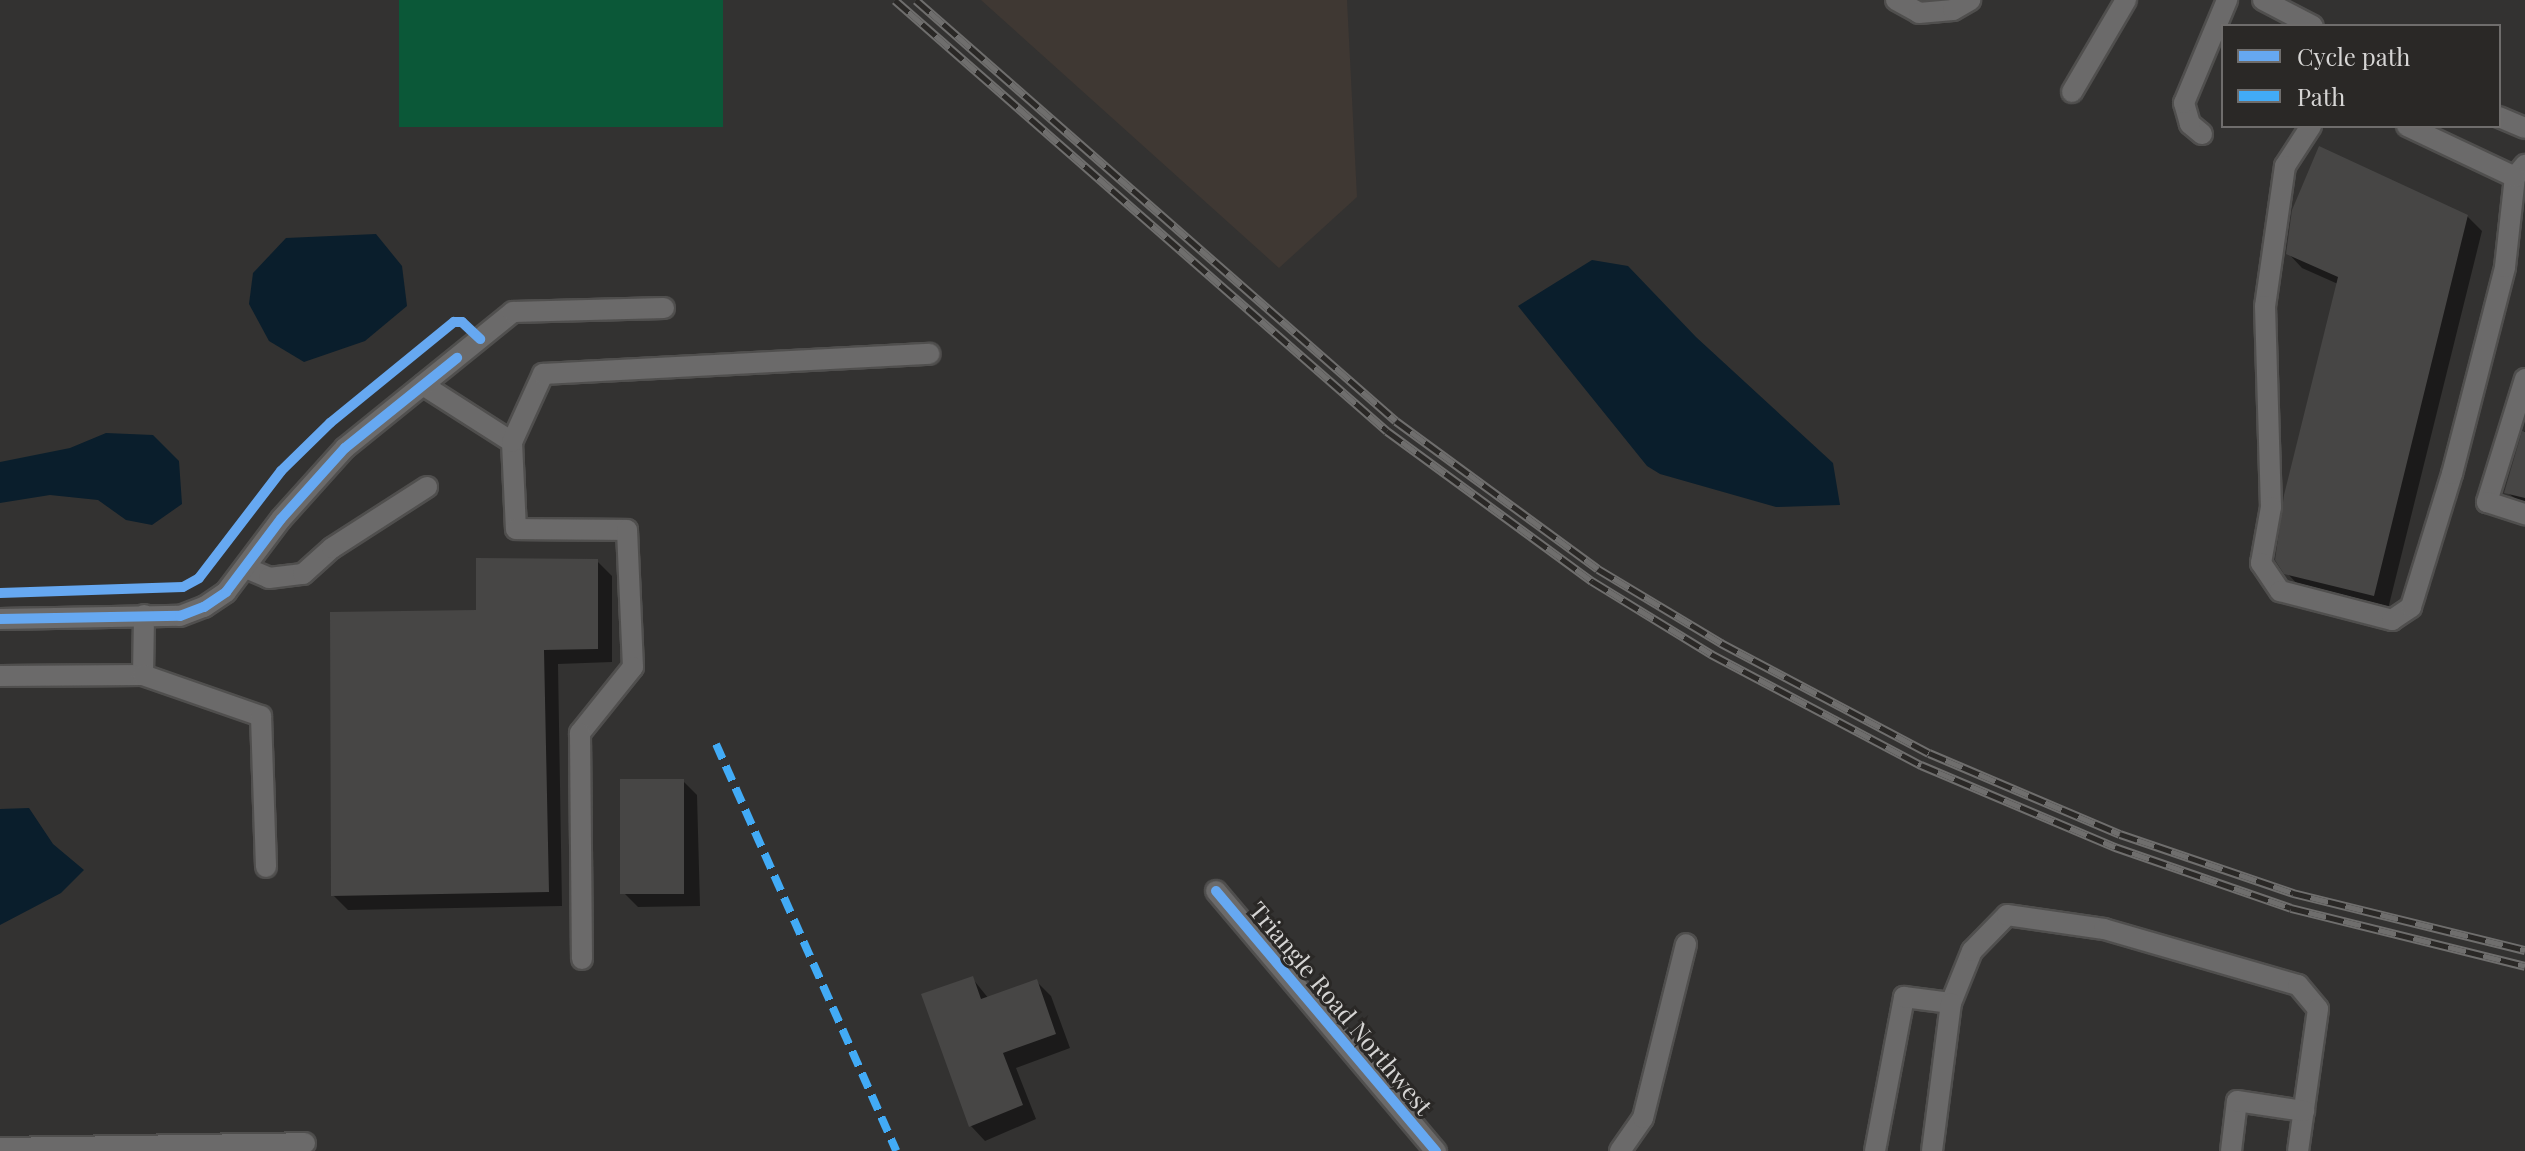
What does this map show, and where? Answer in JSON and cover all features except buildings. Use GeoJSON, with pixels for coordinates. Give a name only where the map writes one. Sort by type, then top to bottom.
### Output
{"type":"FeatureCollection","features":[{"type":"Feature","properties":{"kind":"street"},"geometry":{"type":"LineString","coordinates":[[1896,0],[1919,13],[1953,10],[1970,0]]}},
{"type":"Feature","properties":{"kind":"street"},"geometry":{"type":"LineString","coordinates":[[2072,92],[2126,0]]}},
{"type":"Feature","properties":{"kind":"street"},"geometry":{"type":"LineString","coordinates":[[2202,134],[2190,124],[2184,103],[2227,0]]}},
{"type":"Feature","properties":{"kind":"street"},"geometry":{"type":"LineString","coordinates":[[2263,0],[2309,24]]}},
{"type":"Feature","properties":{"kind":"street"},"geometry":{"type":"LineString","coordinates":[[2501,118],[2525,128]]}},
{"type":"Feature","properties":{"kind":"street"},"geometry":{"type":"LineString","coordinates":[[2310,128],[2285,166],[2265,306],[2271,507],[2261,563],[2280,591],[2392,620],[2411,607],[2452,474],[2505,267],[2520,171],[2412,128]]}},
{"type":"Feature","properties":{"kind":"street"},"geometry":{"type":"LineString","coordinates":[[0,619],[180,616],[204,607],[246,568],[281,519],[345,448],[513,312],[664,308]]}},
{"type":"Feature","properties":{"kind":"street"},"geometry":{"type":"LineString","coordinates":[[582,959],[580,733],[633,667],[627,530],[516,529],[512,442],[543,374],[929,354]]}},
{"type":"Feature","properties":{"kind":"street"},"geometry":{"type":"LineString","coordinates":[[2525,379],[2487,502],[2525,514]]}},
{"type":"Feature","properties":{"kind":"street"},"geometry":{"type":"LineString","coordinates":[[423,385],[512,442]]}},
{"type":"Feature","properties":{"kind":"street"},"geometry":{"type":"LineString","coordinates":[[246,568],[269,578],[303,574],[332,548],[427,487]]}},
{"type":"Feature","properties":{"kind":"street"},"geometry":{"type":"LineString","coordinates":[[143,675],[144,615]]}},
{"type":"Feature","properties":{"kind":"street"},"geometry":{"type":"LineString","coordinates":[[0,676],[143,675],[261,716],[266,867]]}},
{"type":"Feature","properties":{"kind":"street","name":"Triangle Road Northwest"},"geometry":{"type":"LineString","coordinates":[[1216,891],[1436,1151]]}},
{"type":"Feature","properties":{"kind":"street"},"geometry":{"type":"LineString","coordinates":[[1932,1151],[1951,1003],[1972,951],[2007,915],[2104,929],[2298,985],[2318,1009],[2298,1151]]}},
{"type":"Feature","properties":{"kind":"street"},"geometry":{"type":"LineString","coordinates":[[1620,1151],[1643,1118],[1686,944]]}},
{"type":"Feature","properties":{"kind":"street"},"geometry":{"type":"LineString","coordinates":[[1875,1151],[1904,997],[1951,1003]]}},
{"type":"Feature","properties":{"kind":"street"},"geometry":{"type":"LineString","coordinates":[[2231,1151],[2237,1101],[2304,1111]]}},
{"type":"Feature","properties":{"kind":"street"},"geometry":{"type":"LineString","coordinates":[[0,1148],[305,1143]]}},
{"type":"Feature","properties":{"kind":"shaded area"},"geometry":{"type":"Polygon","coordinates":[[[981,0],[1347,0],[1357,197],[1279,268],[981,0]]]}},
{"type":"Feature","properties":{"kind":"green space"},"geometry":{"type":"Polygon","coordinates":[[[399,0],[723,0],[723,127],[399,127],[399,0]]]}},
{"type":"Feature","properties":{"kind":"water"},"geometry":{"type":"Polygon","coordinates":[[[376,234],[402,266],[407,306],[365,341],[304,362],[269,341],[249,304],[253,273],[286,238],[376,234]]]}},
{"type":"Feature","properties":{"kind":"water"},"geometry":{"type":"Polygon","coordinates":[[[1592,260],[1628,266],[1696,337],[1833,463],[1840,505],[1776,507],[1660,474],[1647,466],[1518,306],[1592,260]]]}},
{"type":"Feature","properties":{"kind":"water"},"geometry":{"type":"Polygon","coordinates":[[[106,433],[153,435],[179,461],[182,504],[152,525],[126,520],[98,500],[50,495],[0,503],[0,462],[70,448],[106,433]]]}},
{"type":"Feature","properties":{"kind":"water"},"geometry":{"type":"Polygon","coordinates":[[[29,808],[53,844],[84,870],[61,893],[0,925],[0,809],[29,808]]]}},
{"type":"Feature","properties":{"kind":"railway"},"geometry":{"type":"LineString","coordinates":[[895,0],[1387,431],[1592,581],[1711,654],[1921,765],[2115,847],[2291,908],[2525,966]]}},
{"type":"Feature","properties":{"kind":"railway"},"geometry":{"type":"LineString","coordinates":[[916,0],[1396,421],[1598,569],[1721,643],[1929,753],[2120,834],[2293,893],[2525,950]]}},
{"type":"Feature","properties":{"kind":"marked path"},"geometry":{"type":"LineString","coordinates":[[716,744],[896,1151]]}},
{"type":"Feature","properties":{"kind":"cycle path"},"geometry":{"type":"LineString","coordinates":[[0,593],[183,587],[199,578],[281,471],[330,423],[454,322],[462,322],[480,339]]}},
{"type":"Feature","properties":{"kind":"cycle path"},"geometry":{"type":"LineString","coordinates":[[0,619],[180,616],[204,607],[226,592],[281,519],[345,448],[457,358]]}},
{"type":"Feature","properties":{"kind":"cycle path"},"geometry":{"type":"LineString","coordinates":[[1216,891],[1436,1151]]}}]}
